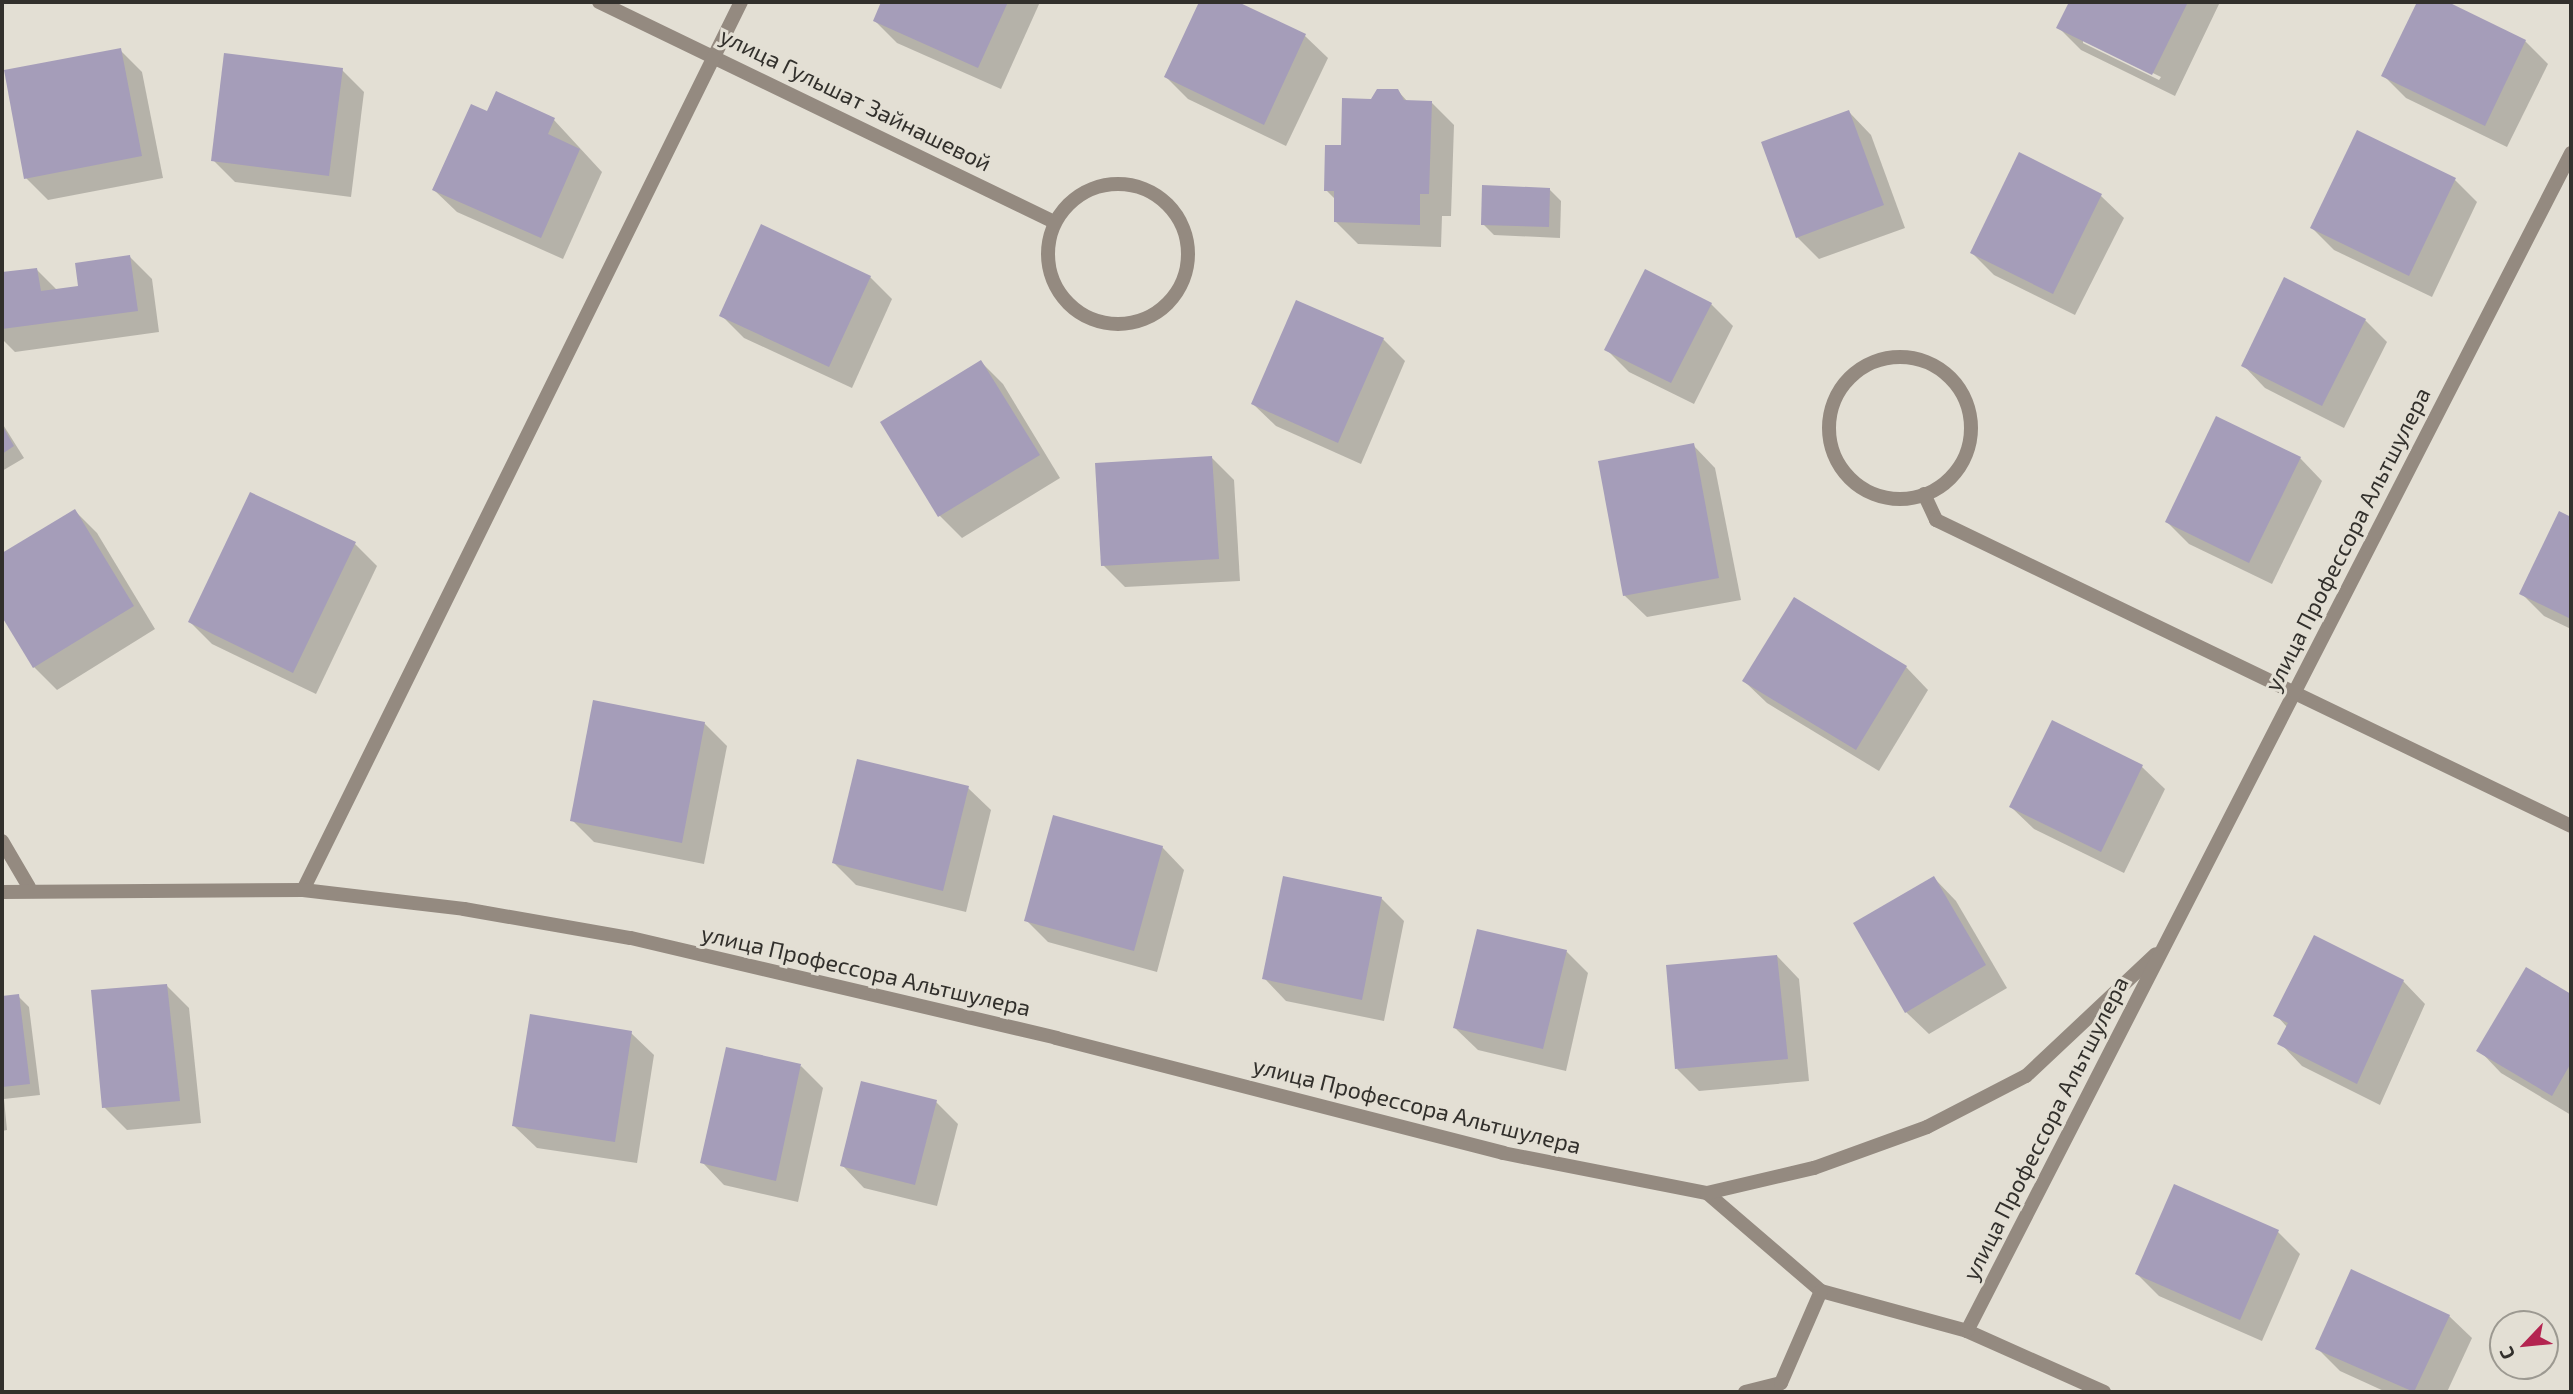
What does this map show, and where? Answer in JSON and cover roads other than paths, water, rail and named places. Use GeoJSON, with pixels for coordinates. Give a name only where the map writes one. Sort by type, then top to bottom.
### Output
{"type":"FeatureCollection","features":[{"type":"Feature","properties":{"kind":"street","name":"улица Гульшат Зайнашевой"},"geometry":{"type":"LineString","coordinates":[[599,2],[714,54],[1054,222]]}},
{"type":"Feature","properties":{"kind":"street"},"geometry":{"type":"LineString","coordinates":[[303,890],[741,2]]}},
{"type":"Feature","properties":{"kind":"street","name":"улица Профессора Альтшулера"},"geometry":{"type":"LineString","coordinates":[[1967,1331],[2571,153]]}},
{"type":"Feature","properties":{"kind":"street"},"geometry":{"type":"LineString","coordinates":[[1122,183],[1149,190],[1171,206],[1185,230],[1189,258],[1182,285],[1165,307],[1141,321],[1113,325],[1086,318],[1065,301],[1051,277],[1047,249],[1054,222],[1070,201],[1094,187],[1122,183]]}},
{"type":"Feature","properties":{"kind":"street"},"geometry":{"type":"LineString","coordinates":[[1904,356],[1931,363],[1954,380],[1967,404],[1971,432],[1965,458],[1947,481],[1924,495],[1896,501],[1869,492],[1847,475],[1833,451],[1829,423],[1836,397],[1853,374],[1877,360],[1904,356]]}},
{"type":"Feature","properties":{"kind":"street"},"geometry":{"type":"LineString","coordinates":[[1924,495],[1936,520],[2571,826]]}},
{"type":"Feature","properties":{"kind":"street"},"geometry":{"type":"LineString","coordinates":[[2,841],[29,887]]}},
{"type":"Feature","properties":{"kind":"street","name":"улица Профессора Альтшулера"},"geometry":{"type":"LineString","coordinates":[[2,892],[29,887],[303,890],[631,938],[1503,1153],[1707,1193],[1814,1168],[1927,1127],[2026,1076],[2165,946]]}},
{"type":"Feature","properties":{"kind":"street","name":"улица Профессора Альтшулера"},"geometry":{"type":"LineString","coordinates":[[1707,1193],[1821,1291],[1967,1331],[2104,1392]]}},
{"type":"Feature","properties":{"kind":"street"},"geometry":{"type":"LineString","coordinates":[[1745,1392],[1781,1383],[1821,1291]]}}]}
